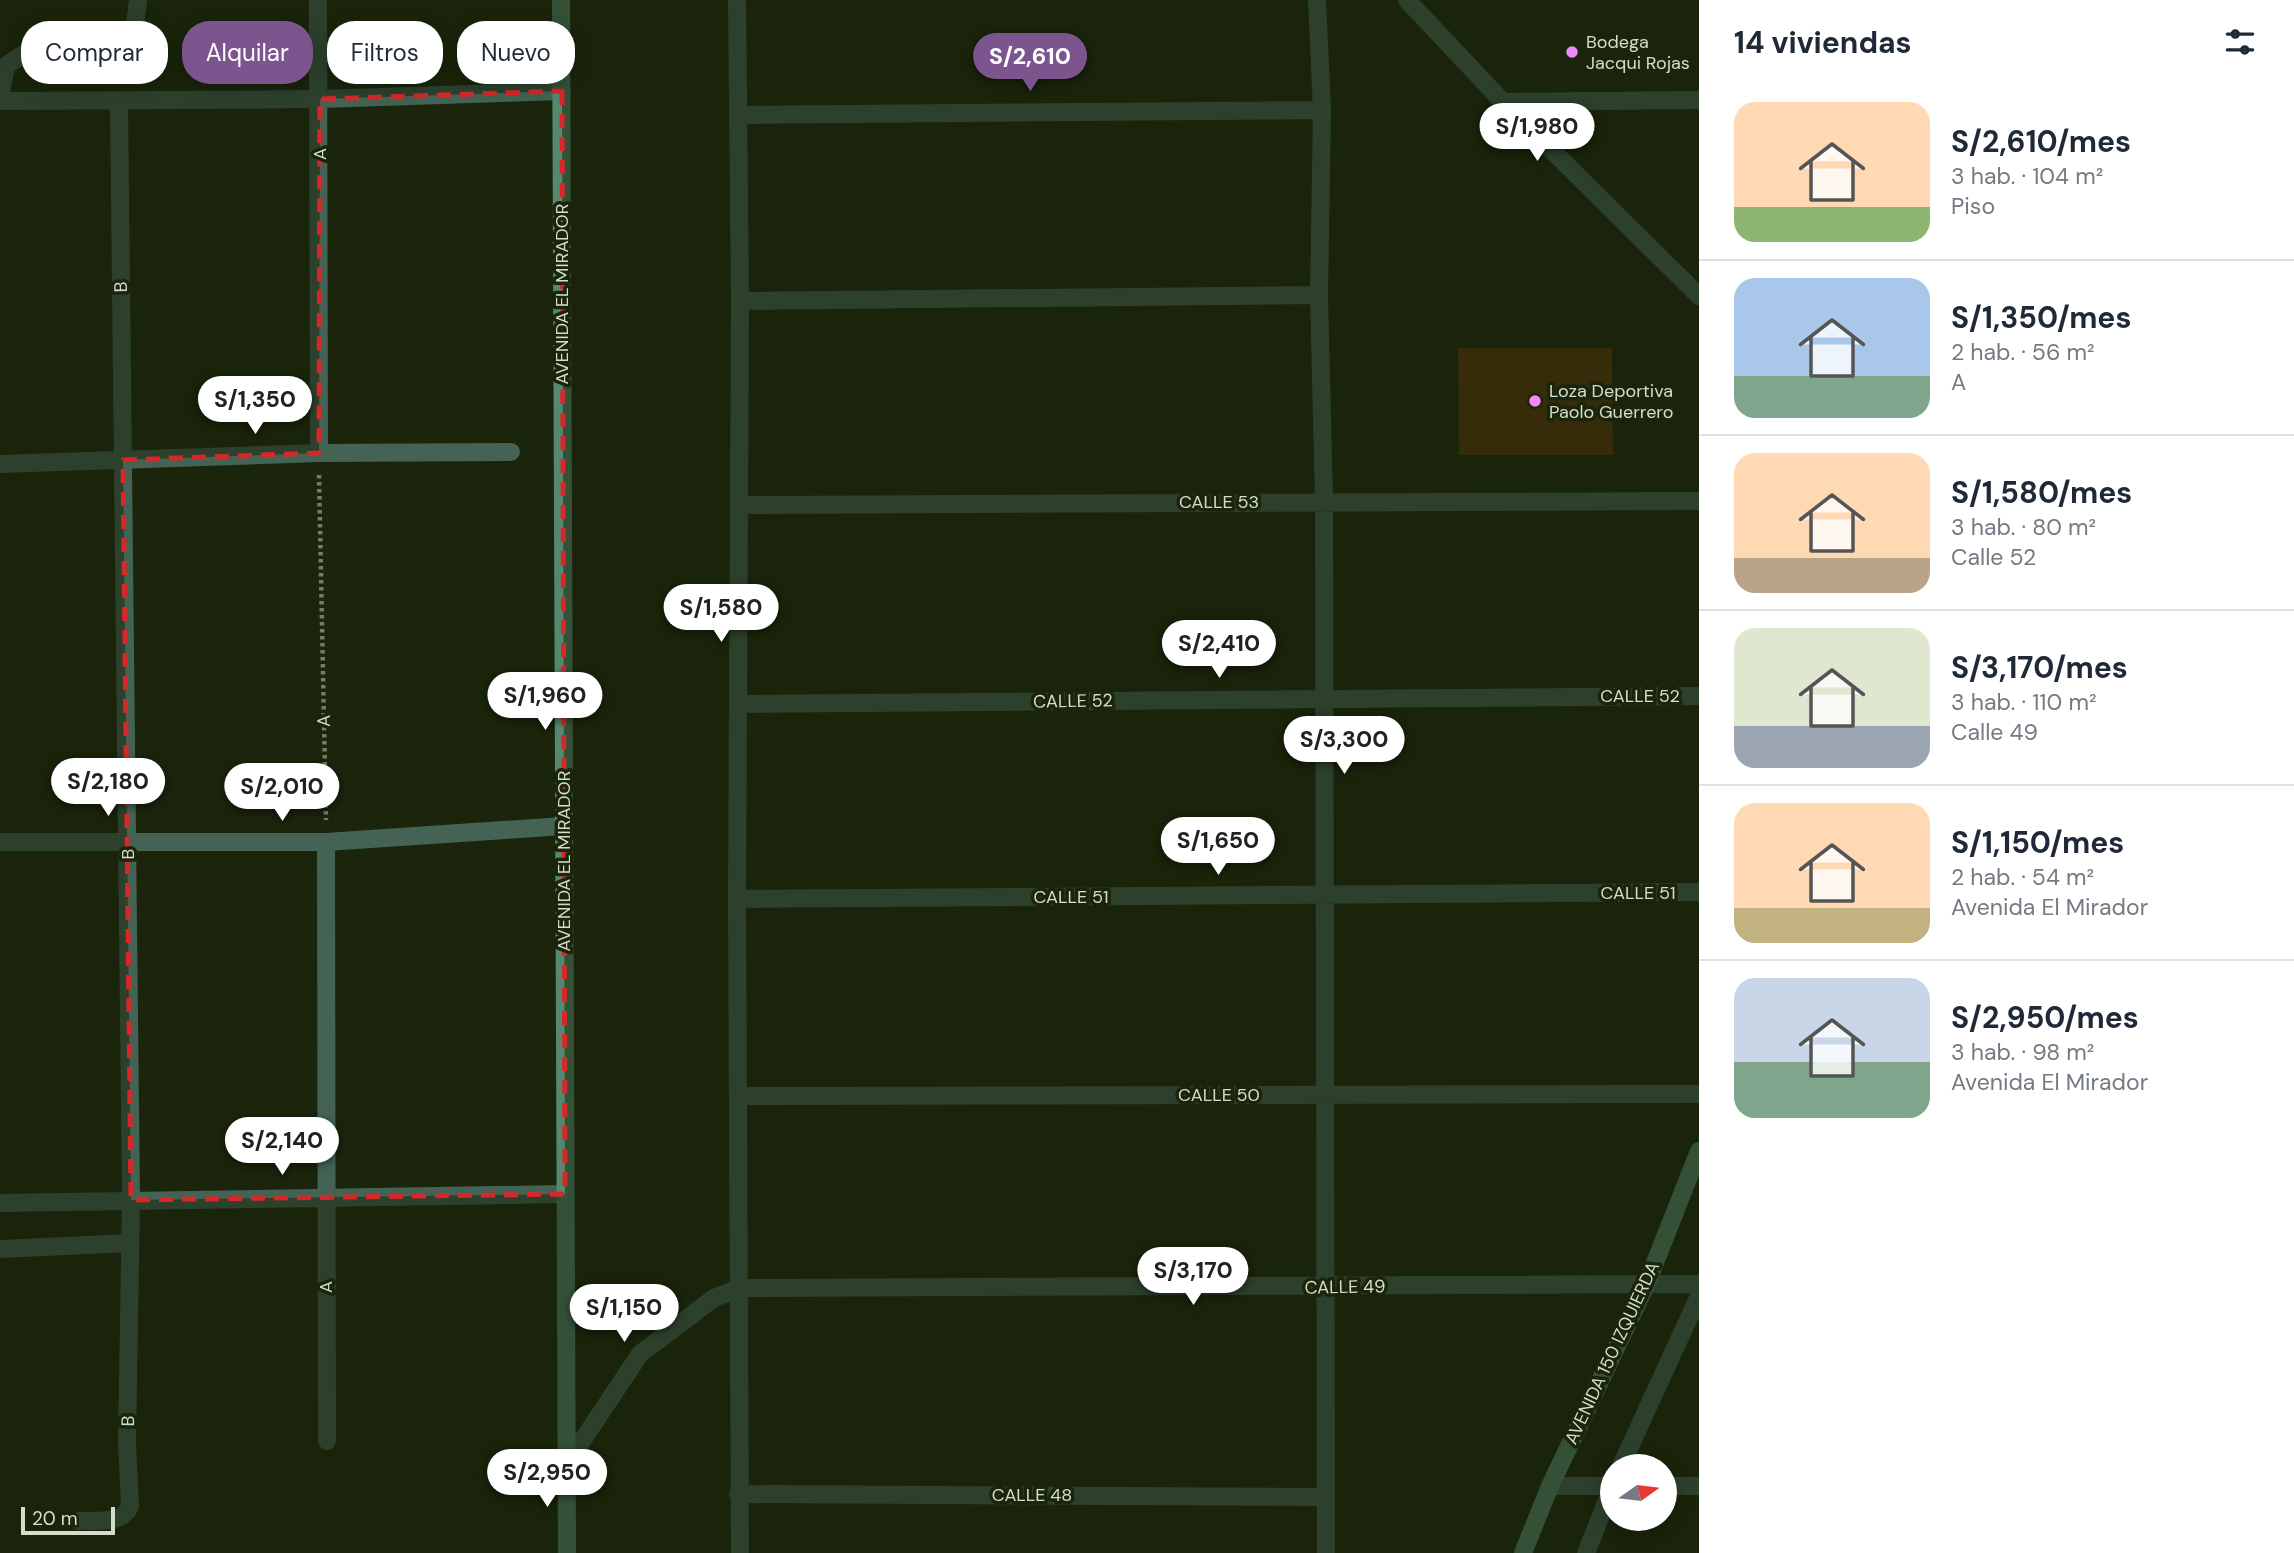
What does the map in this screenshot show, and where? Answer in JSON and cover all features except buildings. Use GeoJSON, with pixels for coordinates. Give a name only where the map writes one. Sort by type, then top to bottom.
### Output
{"type":"FeatureCollection","features":[{"type":"Feature","properties":{"kind":"street"},"geometry":{"type":"LineString","coordinates":[[138,0],[134,33],[125,42],[22,55],[6,66],[0,99],[119,103],[562,91]]}},
{"type":"Feature","properties":{"kind":"street","name":"A"},"geometry":{"type":"LineString","coordinates":[[318,0],[319,453]]}},
{"type":"Feature","properties":{"kind":"street","name":"AVENIDA EL MIRADOR"},"geometry":{"type":"LineString","coordinates":[[561,0],[567,1553]]}},
{"type":"Feature","properties":{"kind":"street"},"geometry":{"type":"LineString","coordinates":[[737,0],[740,301],[737,899],[740,1553]]}},
{"type":"Feature","properties":{"kind":"street"},"geometry":{"type":"LineString","coordinates":[[1317,0],[1322,110],[1319,295],[1324,501],[1326,1553]]}},
{"type":"Feature","properties":{"kind":"street"},"geometry":{"type":"LineString","coordinates":[[1407,0],[1503,102],[1699,296]]}},
{"type":"Feature","properties":{"kind":"street"},"geometry":{"type":"LineString","coordinates":[[1503,102],[1699,100]]}},
{"type":"Feature","properties":{"kind":"street","name":"B"},"geometry":{"type":"LineString","coordinates":[[79,1521],[121,1518],[127,1514],[130,1506],[127,1442],[131,1200],[119,103]]}},
{"type":"Feature","properties":{"kind":"street"},"geometry":{"type":"LineString","coordinates":[[738,116],[1322,110]]}},
{"type":"Feature","properties":{"kind":"street"},"geometry":{"type":"LineString","coordinates":[[740,301],[1319,295]]}},
{"type":"Feature","properties":{"kind":"street"},"geometry":{"type":"LineString","coordinates":[[0,464],[319,453],[511,452]]}},
{"type":"Feature","properties":{"kind":"street","name":"CALLE 53"},"geometry":{"type":"LineString","coordinates":[[739,505],[1699,501]]}},
{"type":"Feature","properties":{"kind":"street","name":"CALLE 52"},"geometry":{"type":"LineString","coordinates":[[740,704],[1699,696]]}},
{"type":"Feature","properties":{"kind":"street"},"geometry":{"type":"LineString","coordinates":[[0,842],[326,842],[564,826]]}},
{"type":"Feature","properties":{"kind":"street","name":"A"},"geometry":{"type":"LineString","coordinates":[[326,842],[327,1441]]}},
{"type":"Feature","properties":{"kind":"street","name":"CALLE 51"},"geometry":{"type":"LineString","coordinates":[[737,899],[1699,892]]}},
{"type":"Feature","properties":{"kind":"street","name":"CALLE 50"},"geometry":{"type":"LineString","coordinates":[[739,1096],[1699,1094]]}},
{"type":"Feature","properties":{"kind":"street","name":"AVENIDA 150 IZQUIERDA"},"geometry":{"type":"LineString","coordinates":[[1523,1553],[1550,1486],[1647,1283],[1699,1151]]}},
{"type":"Feature","properties":{"kind":"street"},"geometry":{"type":"LineString","coordinates":[[0,1203],[565,1194]]}},
{"type":"Feature","properties":{"kind":"street"},"geometry":{"type":"LineString","coordinates":[[0,1249],[130,1243]]}},
{"type":"Feature","properties":{"kind":"street","name":"CALLE 49"},"geometry":{"type":"LineString","coordinates":[[740,1289],[1699,1284]]}},
{"type":"Feature","properties":{"kind":"street"},"geometry":{"type":"LineString","coordinates":[[566,1465],[640,1354],[714,1297],[740,1289]]}},
{"type":"Feature","properties":{"kind":"street"},"geometry":{"type":"LineString","coordinates":[[1627,1454],[1699,1296]]}},
{"type":"Feature","properties":{"kind":"street"},"geometry":{"type":"LineString","coordinates":[[1550,1486],[1600,1487]]}},
{"type":"Feature","properties":{"kind":"street"},"geometry":{"type":"LineString","coordinates":[[1677,1486],[1699,1486]]}},
{"type":"Feature","properties":{"kind":"street","name":"CALLE 48"},"geometry":{"type":"LineString","coordinates":[[738,1493],[1325,1497]]}},
{"type":"Feature","properties":{"kind":"street"},"geometry":{"type":"LineString","coordinates":[[1586,1553],[1600,1517]]}},
{"type":"Feature","properties":{"kind":"path","name":"A"},"geometry":{"type":"LineString","coordinates":[[319,453],[326,842]]}},
{"type":"Feature","properties":{"kind":"highlighted area"},"geometry":{"type":"Polygon","coordinates":[[[562,91],[565,1194],[131,1200],[123,460],[319,453],[320,99],[562,91]]]}},
{"type":"Feature","properties":{"kind":"shaded area","name":"Loza Deportiva Paolo Guerrero"},"geometry":{"type":"Polygon","coordinates":[[[1458,348],[1612,348],[1613,455],[1459,455],[1458,348]]]}},
{"type":"Feature","properties":{"kind":"place","name":"Bodega Jacqui Rojas"},"geometry":{"type":"Point","coordinates":[1572,52]}},
{"type":"Feature","properties":{"kind":"place","name":"Loza Deportiva Paolo Guerrero"},"geometry":{"type":"Point","coordinates":[1535,401]}}]}
